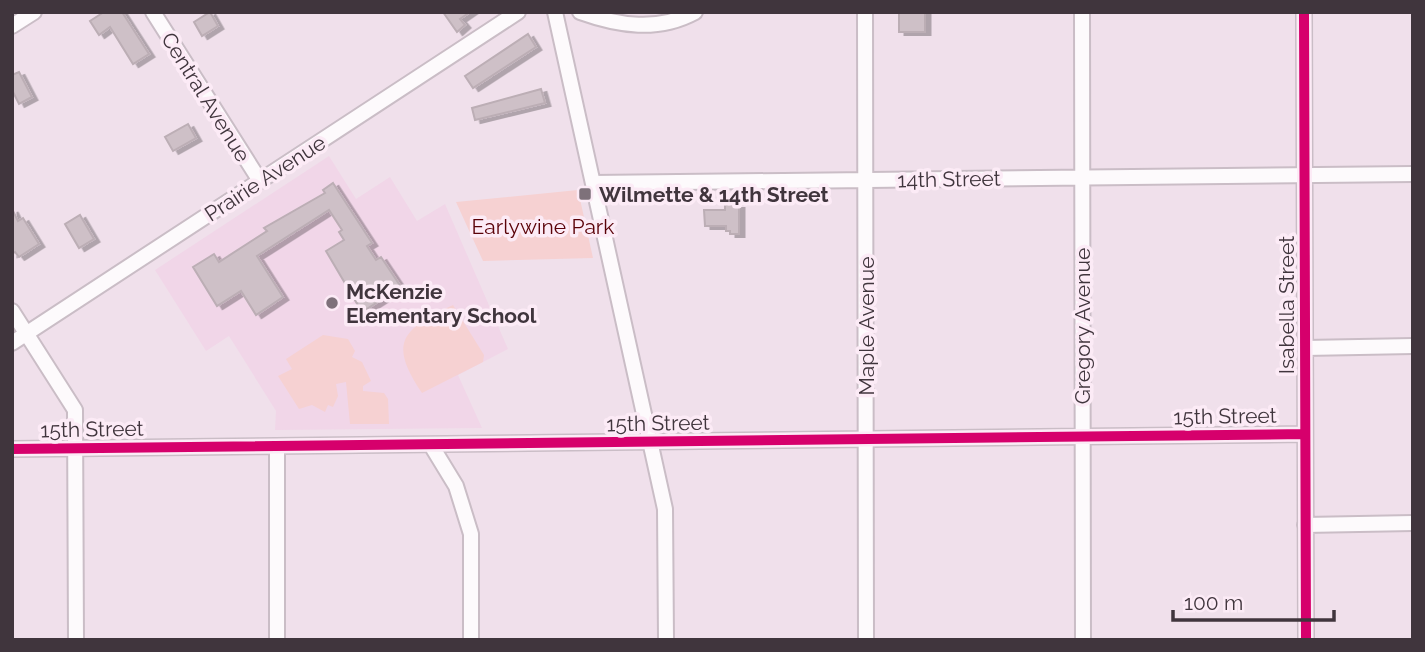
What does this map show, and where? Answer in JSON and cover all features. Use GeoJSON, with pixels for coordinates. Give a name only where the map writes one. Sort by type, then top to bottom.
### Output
{"type":"FeatureCollection","features":[{"type":"Feature","properties":{"kind":"street"},"geometry":{"type":"LineString","coordinates":[[12,26],[34,12]]}},
{"type":"Feature","properties":{"kind":"street","name":"Central Avenue"},"geometry":{"type":"LineString","coordinates":[[153,12],[260,181]]}},
{"type":"Feature","properties":{"kind":"street","name":"Prairie Avenue"},"geometry":{"type":"LineString","coordinates":[[12,343],[518,12]]}},
{"type":"Feature","properties":{"kind":"street"},"geometry":{"type":"LineString","coordinates":[[555,12],[666,520],[666,640]]}},
{"type":"Feature","properties":{"kind":"street"},"geometry":{"type":"LineString","coordinates":[[580,12],[607,21],[643,26],[672,22],[695,12]]}},
{"type":"Feature","properties":{"kind":"street","name":"Maple Avenue"},"geometry":{"type":"LineString","coordinates":[[864,12],[866,640]]}},
{"type":"Feature","properties":{"kind":"street","name":"Gregory Avenue"},"geometry":{"type":"LineString","coordinates":[[1082,12],[1083,640]]}},
{"type":"Feature","properties":{"kind":"street","name":"Isabella Street"},"geometry":{"type":"LineString","coordinates":[[1304,12],[1306,640]]}},
{"type":"Feature","properties":{"kind":"street","name":"14th Street"},"geometry":{"type":"LineString","coordinates":[[593,183],[1413,174]]}},
{"type":"Feature","properties":{"kind":"street"},"geometry":{"type":"LineString","coordinates":[[12,311],[75,410],[76,640]]}},
{"type":"Feature","properties":{"kind":"street"},"geometry":{"type":"LineString","coordinates":[[1305,348],[1413,346]]}},
{"type":"Feature","properties":{"kind":"street","name":"15th Street"},"geometry":{"type":"LineString","coordinates":[[12,449],[1305,434]]}},
{"type":"Feature","properties":{"kind":"street"},"geometry":{"type":"LineString","coordinates":[[431,445],[456,486],[471,534],[471,640]]}},
{"type":"Feature","properties":{"kind":"street"},"geometry":{"type":"LineString","coordinates":[[277,447],[277,640]]}},
{"type":"Feature","properties":{"kind":"street"},"geometry":{"type":"LineString","coordinates":[[1306,525],[1413,523]]}},
{"type":"Feature","properties":{"kind":"shaded area","name":"McKenzie Elementary School"},"geometry":{"type":"Polygon","coordinates":[[[329,156],[356,199],[390,177],[417,221],[445,204],[508,349],[458,375],[482,428],[275,430],[276,411],[229,336],[206,351],[155,270],[329,156]]]}},
{"type":"Feature","properties":{"kind":"green space","name":"Earlywine Park"},"geometry":{"type":"Polygon","coordinates":[[[578,190],[593,258],[483,261],[456,202],[578,190]]]}},
{"type":"Feature","properties":{"kind":"green space"},"geometry":{"type":"Polygon","coordinates":[[[453,305],[484,355],[483,362],[422,393],[405,360],[403,348],[406,338],[423,321],[453,305]]]}},
{"type":"Feature","properties":{"kind":"green space"},"geometry":{"type":"Polygon","coordinates":[[[323,335],[348,339],[355,351],[352,357],[362,362],[371,381],[363,386],[363,391],[384,393],[388,399],[389,424],[350,424],[346,382],[336,384],[338,396],[333,407],[328,405],[325,412],[312,405],[299,409],[278,376],[292,369],[286,359],[323,335]]]}},
{"type":"Feature","properties":{"kind":"building"},"geometry":{"type":"Polygon","coordinates":[[[104,12],[122,12],[149,54],[133,64],[110,27],[99,35],[90,21],[104,12]]]}},
{"type":"Feature","properties":{"kind":"building"},"geometry":{"type":"Polygon","coordinates":[[[210,12],[218,26],[202,36],[194,22],[210,12]]]}},
{"type":"Feature","properties":{"kind":"building"},"geometry":{"type":"Polygon","coordinates":[[[443,12],[470,12],[460,19],[465,25],[457,32],[443,12]]]}},
{"type":"Feature","properties":{"kind":"building"},"geometry":{"type":"Polygon","coordinates":[[[899,12],[925,12],[925,32],[899,32],[899,12]]]}},
{"type":"Feature","properties":{"kind":"building"},"geometry":{"type":"Polygon","coordinates":[[[528,34],[536,47],[473,88],[465,76],[528,34]]]}},
{"type":"Feature","properties":{"kind":"building"},"geometry":{"type":"Polygon","coordinates":[[[19,72],[32,97],[19,104],[12,90],[12,75],[19,72]]]}},
{"type":"Feature","properties":{"kind":"building"},"geometry":{"type":"Polygon","coordinates":[[[541,89],[545,103],[475,120],[472,108],[541,89]]]}},
{"type":"Feature","properties":{"kind":"building"},"geometry":{"type":"Polygon","coordinates":[[[188,124],[196,138],[173,151],[165,137],[188,124]]]}},
{"type":"Feature","properties":{"kind":"building"},"geometry":{"type":"Polygon","coordinates":[[[333,183],[372,243],[367,246],[376,260],[381,257],[401,287],[362,312],[326,251],[344,240],[339,232],[342,230],[329,210],[257,256],[283,297],[256,315],[241,291],[217,306],[193,267],[214,254],[219,262],[267,231],[264,228],[325,193],[323,190],[333,183]]]}},
{"type":"Feature","properties":{"kind":"building"},"geometry":{"type":"Polygon","coordinates":[[[725,205],[739,205],[739,234],[730,234],[730,231],[726,231],[726,226],[705,226],[704,210],[725,210],[725,205]]]}},
{"type":"Feature","properties":{"kind":"building"},"geometry":{"type":"Polygon","coordinates":[[[12,209],[18,221],[23,218],[39,244],[19,257],[15,252],[12,254],[12,209]]]}},
{"type":"Feature","properties":{"kind":"building"},"geometry":{"type":"Polygon","coordinates":[[[80,215],[94,239],[79,248],[65,224],[80,215]]]}},
{"type":"Feature","properties":{"kind":"cycle path"},"geometry":{"type":"LineString","coordinates":[[1304,12],[1306,640]]}},
{"type":"Feature","properties":{"kind":"cycle path"},"geometry":{"type":"LineString","coordinates":[[12,449],[1305,434]]}},
{"type":"Feature","properties":{"kind":"place","name":"Wilmette & 14th Street"},"geometry":{"type":"Point","coordinates":[585,194]}},
{"type":"Feature","properties":{"kind":"place","name":"McKenzie Elementary School"},"geometry":{"type":"Point","coordinates":[332,303]}}]}
